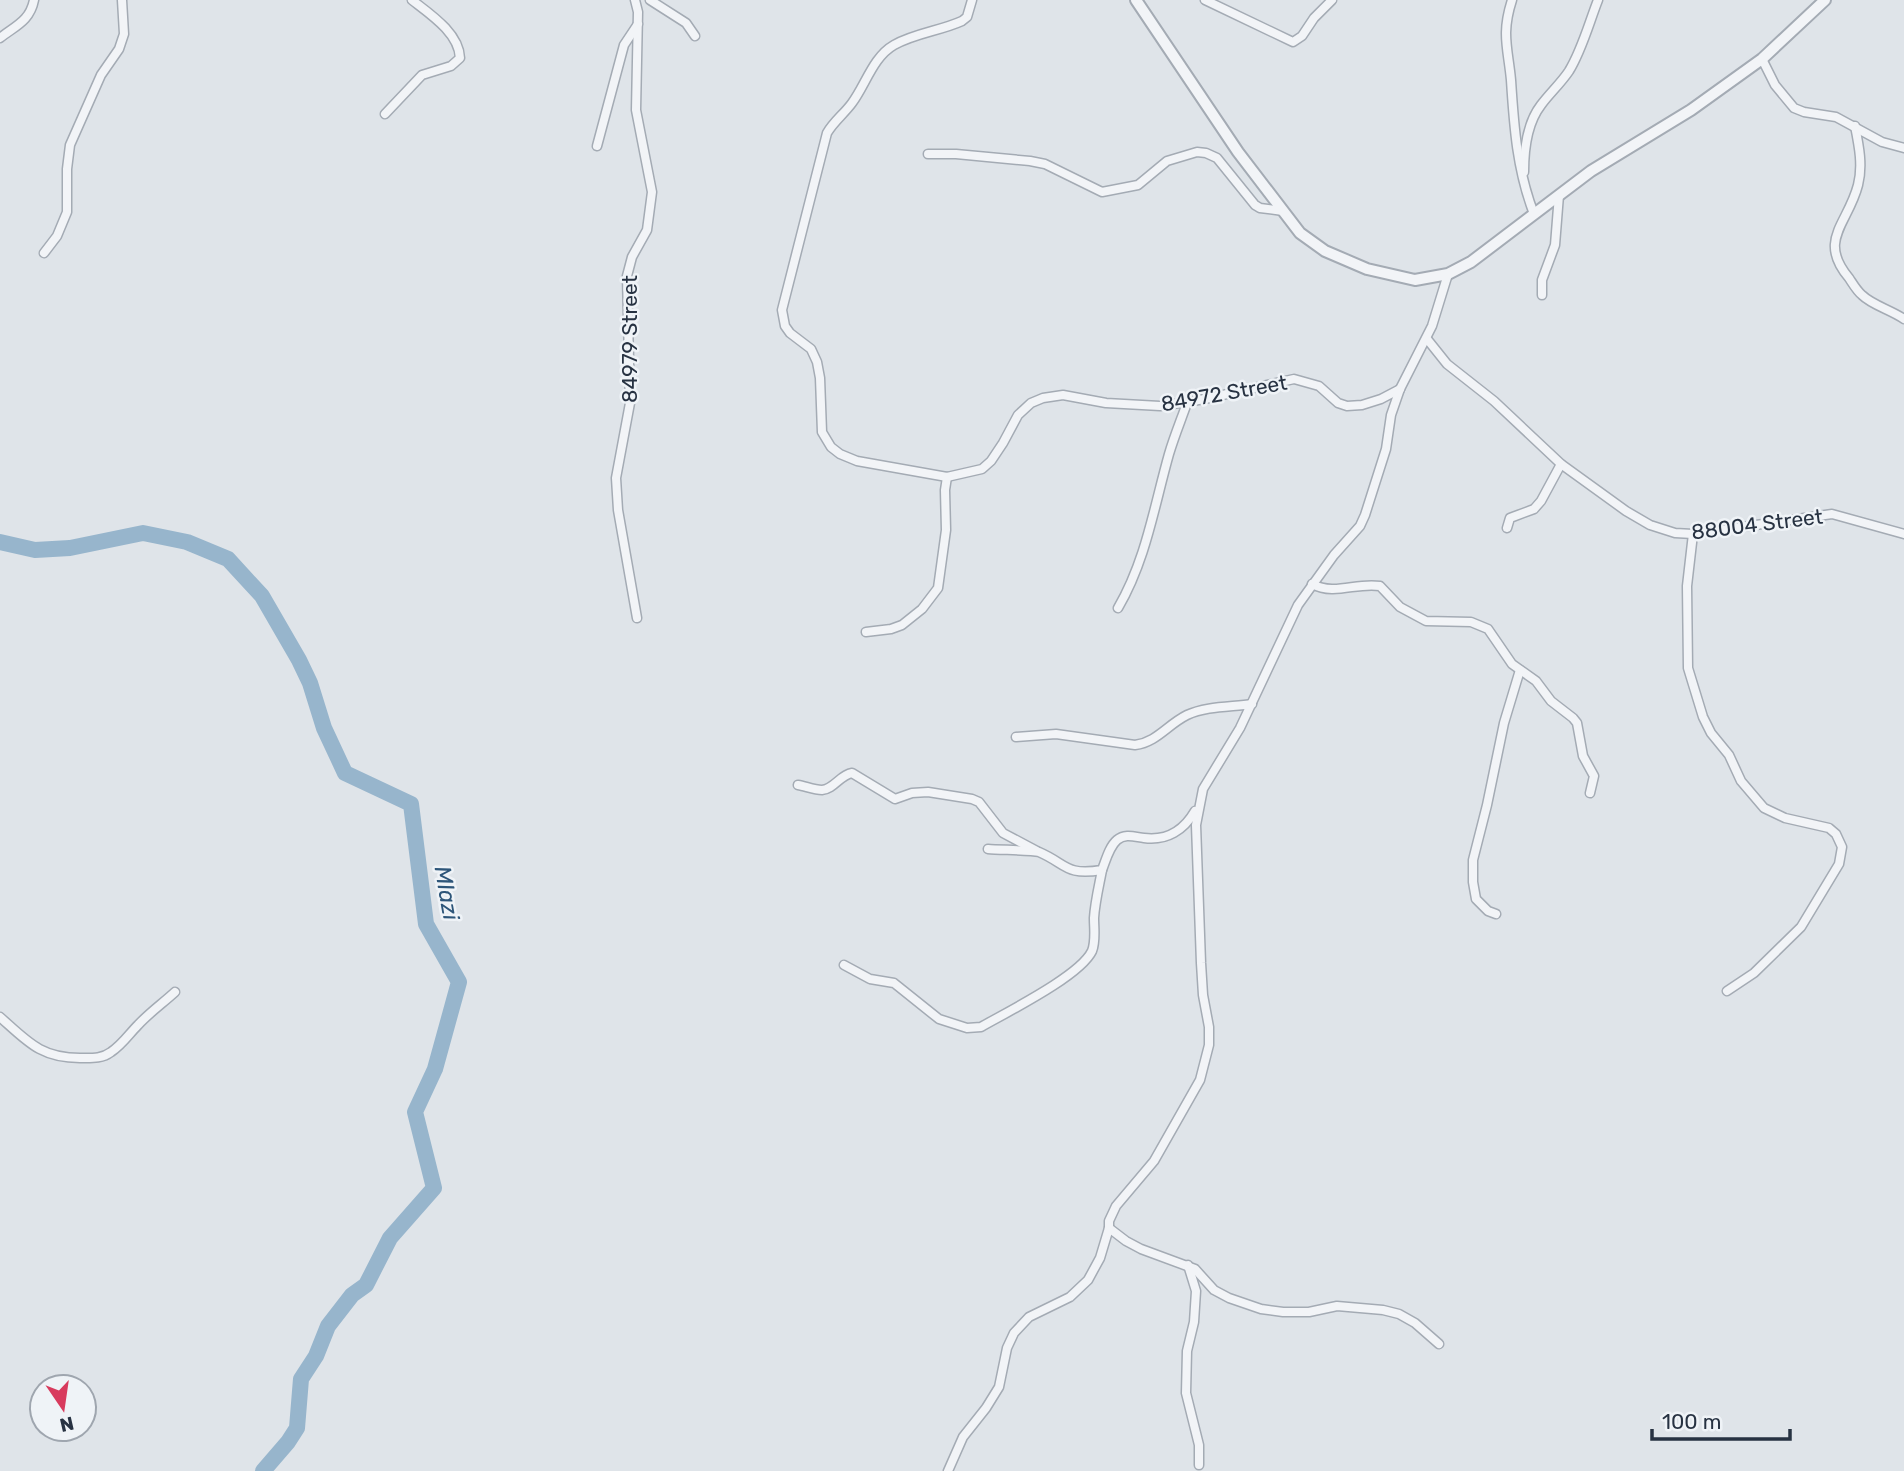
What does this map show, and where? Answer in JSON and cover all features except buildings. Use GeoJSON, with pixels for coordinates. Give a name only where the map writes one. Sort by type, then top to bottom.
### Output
{"type":"FeatureCollection","features":[{"type":"Feature","properties":{"kind":"street"},"geometry":{"type":"LineString","coordinates":[[0,38],[20,25],[29,15],[34,0]]}},
{"type":"Feature","properties":{"kind":"street"},"geometry":{"type":"LineString","coordinates":[[44,253],[57,236],[67,212],[66,169],[70,145],[101,75],[119,49],[124,34],[122,0]]}},
{"type":"Feature","properties":{"kind":"street"},"geometry":{"type":"LineString","coordinates":[[385,114],[422,75],[451,66],[460,58],[458,46],[450,35],[412,0]]}},
{"type":"Feature","properties":{"kind":"street","name":"84979 Street"},"geometry":{"type":"LineString","coordinates":[[635,0],[638,12],[636,110],[652,192],[647,230],[632,257],[627,276],[631,403],[615,478],[637,618]]}},
{"type":"Feature","properties":{"kind":"street"},"geometry":{"type":"LineString","coordinates":[[650,0],[686,23],[695,36]]}},
{"type":"Feature","properties":{"kind":"street"},"geometry":{"type":"LineString","coordinates":[[866,632],[902,625],[922,609],[938,587],[946,530],[947,477],[849,459],[826,441],[822,432],[817,362],[811,349],[785,326],[782,310],[827,132],[862,89],[880,56],[905,40],[962,21],[967,17],[972,0]]}},
{"type":"Feature","properties":{"kind":"street"},"geometry":{"type":"LineString","coordinates":[[1136,0],[1217,122],[1300,233],[1325,251],[1367,269],[1415,280],[1448,274],[1471,262],[1591,171],[1691,110],[1762,59],[1825,0]]}},
{"type":"Feature","properties":{"kind":"street"},"geometry":{"type":"LineString","coordinates":[[1205,0],[1293,41],[1302,36],[1314,18],[1332,0]]}},
{"type":"Feature","properties":{"kind":"street"},"geometry":{"type":"LineString","coordinates":[[1512,0],[1504,33],[1505,47],[1523,186],[1534,214]]}},
{"type":"Feature","properties":{"kind":"street"},"geometry":{"type":"LineString","coordinates":[[1523,186],[1524,160],[1531,123],[1540,106],[1563,80],[1576,59],[1598,0]]}},
{"type":"Feature","properties":{"kind":"street"},"geometry":{"type":"LineString","coordinates":[[597,146],[625,45],[638,24]]}},
{"type":"Feature","properties":{"kind":"street"},"geometry":{"type":"LineString","coordinates":[[1762,59],[1775,85],[1794,108],[1836,117],[1882,142],[1904,148]]}},
{"type":"Feature","properties":{"kind":"street"},"geometry":{"type":"LineString","coordinates":[[1855,127],[1860,150],[1859,181],[1837,235],[1833,253],[1862,295],[1889,308],[1904,319]]}},
{"type":"Feature","properties":{"kind":"street"},"geometry":{"type":"LineString","coordinates":[[928,154],[956,154],[1045,164],[1102,192],[1138,185],[1167,161],[1197,152],[1206,153],[1226,168],[1255,205],[1283,211]]}},
{"type":"Feature","properties":{"kind":"street"},"geometry":{"type":"LineString","coordinates":[[1542,295],[1542,280],[1555,245],[1559,195]]}},
{"type":"Feature","properties":{"kind":"street"},"geometry":{"type":"LineString","coordinates":[[844,965],[870,979],[894,983],[939,1019],[967,1028],[981,1027],[1058,981],[1079,966],[1091,953],[1102,870],[1111,848],[1118,839],[1129,835],[1146,839],[1158,838],[1184,827],[1198,805],[1212,772],[1240,729],[1298,605],[1360,526],[1386,449],[1391,415],[1400,389],[1427,339],[1448,274]]}},
{"type":"Feature","properties":{"kind":"street","name":"88004 Street"},"geometry":{"type":"LineString","coordinates":[[1427,339],[1447,364],[1494,401],[1561,464],[1650,525],[1675,534],[1693,534],[1742,529],[1820,514],[1844,516],[1904,534]]}},
{"type":"Feature","properties":{"kind":"street","name":"84972 Street"},"geometry":{"type":"LineString","coordinates":[[947,477],[982,469],[991,461],[1018,415],[1031,403],[1044,398],[1063,395],[1107,404],[1140,406],[1186,403],[1294,379],[1319,386],[1338,403],[1347,407],[1381,399],[1400,389]]}},
{"type":"Feature","properties":{"kind":"street"},"geometry":{"type":"LineString","coordinates":[[1118,608],[1147,544],[1169,454],[1186,403]]}},
{"type":"Feature","properties":{"kind":"street"},"geometry":{"type":"LineString","coordinates":[[1507,528],[1510,519],[1534,509],[1541,501],[1561,464]]}},
{"type":"Feature","properties":{"kind":"street"},"geometry":{"type":"LineString","coordinates":[[1693,534],[1687,586],[1688,668],[1703,717],[1711,733],[1729,755],[1741,781],[1764,808],[1785,818],[1829,828],[1836,834],[1842,846],[1839,864],[1801,927],[1754,973],[1727,990]]}},
{"type":"Feature","properties":{"kind":"street"},"geometry":{"type":"LineString","coordinates":[[1312,584],[1332,590],[1381,586],[1400,607],[1426,621],[1471,622],[1488,629],[1512,664],[1536,681],[1552,701],[1577,723],[1583,755],[1594,776],[1590,793]]}},
{"type":"Feature","properties":{"kind":"street"},"geometry":{"type":"LineString","coordinates":[[1496,914],[1488,911],[1476,899],[1472,883],[1474,860],[1488,805],[1503,723],[1520,670]]}},
{"type":"Feature","properties":{"kind":"street"},"geometry":{"type":"LineString","coordinates":[[1016,737],[1056,734],[1143,744],[1154,740],[1188,715],[1198,711],[1252,704]]}},
{"type":"Feature","properties":{"kind":"street"},"geometry":{"type":"LineString","coordinates":[[798,785],[823,790],[846,774],[852,773],[895,799],[920,792],[965,796],[979,802],[1009,837],[1064,868],[1078,872],[1102,870]]}},
{"type":"Feature","properties":{"kind":"street"},"geometry":{"type":"LineString","coordinates":[[948,1471],[957,1446],[999,1387],[1007,1348],[1018,1327],[1035,1313],[1078,1291],[1088,1280],[1100,1258],[1109,1221],[1116,1206],[1147,1171],[1200,1080],[1206,1060],[1209,1027],[1201,963],[1196,825],[1198,805]]}},
{"type":"Feature","properties":{"kind":"street"},"geometry":{"type":"LineString","coordinates":[[988,849],[1037,851]]}},
{"type":"Feature","properties":{"kind":"street"},"geometry":{"type":"LineString","coordinates":[[0,1017],[35,1048],[48,1055],[60,1058],[97,1058],[119,1047],[140,1022],[175,992]]}},
{"type":"Feature","properties":{"kind":"street"},"geometry":{"type":"LineString","coordinates":[[1109,1228],[1141,1249],[1188,1265],[1200,1273],[1219,1293],[1261,1309],[1298,1313],[1337,1306],[1383,1310],[1399,1314],[1415,1323],[1439,1344]]}},
{"type":"Feature","properties":{"kind":"street"},"geometry":{"type":"LineString","coordinates":[[1188,1265],[1196,1291],[1194,1322],[1187,1351],[1186,1393],[1199,1445],[1199,1465]]}},
{"type":"Feature","properties":{"kind":"waterway","name":"Mlazi"},"geometry":{"type":"LineString","coordinates":[[0,542],[35,550],[70,548],[143,533],[187,542],[228,559],[262,596],[299,660],[310,683],[324,728],[345,773],[411,804],[426,924],[459,982],[435,1069],[415,1112],[434,1188],[390,1238],[366,1285],[352,1295],[328,1326],[316,1356],[301,1379],[297,1428],[263,1471]]}}]}
